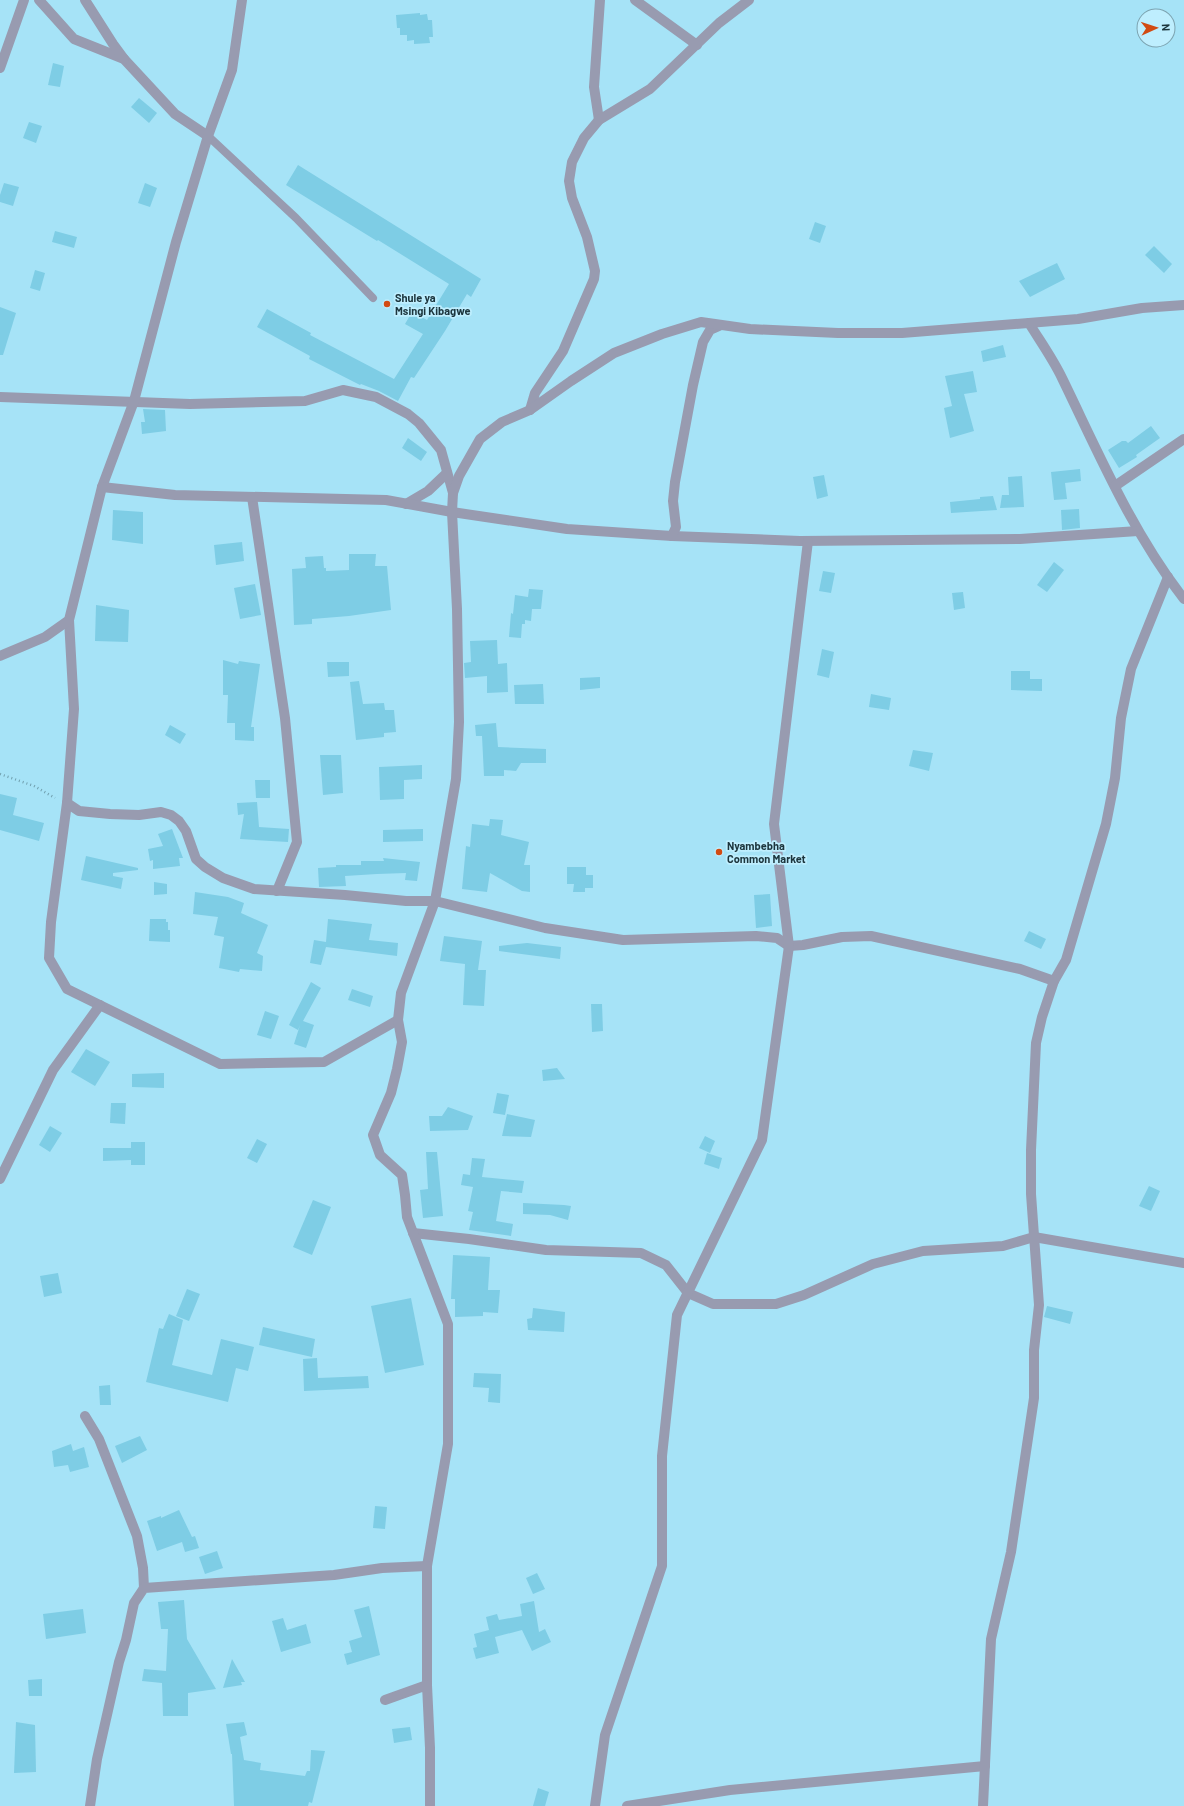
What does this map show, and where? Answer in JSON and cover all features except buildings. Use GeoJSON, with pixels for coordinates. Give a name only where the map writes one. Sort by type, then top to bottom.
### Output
{"type":"FeatureCollection","features":[{"type":"Feature","properties":{"kind":"street"},"geometry":{"type":"LineString","coordinates":[[0,68],[24,0]]}},
{"type":"Feature","properties":{"kind":"street"},"geometry":{"type":"LineString","coordinates":[[39,0],[74,39],[124,58]]}},
{"type":"Feature","properties":{"kind":"street"},"geometry":{"type":"LineString","coordinates":[[85,0],[113,44],[124,58],[176,114],[208,136]]}},
{"type":"Feature","properties":{"kind":"street"},"geometry":{"type":"LineString","coordinates":[[242,0],[232,70],[208,136],[176,242],[134,401],[102,487],[69,620],[74,709],[67,803],[51,922],[49,958],[67,989],[220,1064],[324,1062],[398,1020]]}},
{"type":"Feature","properties":{"kind":"street"},"geometry":{"type":"LineString","coordinates":[[599,120],[594,87],[600,0]]}},
{"type":"Feature","properties":{"kind":"street"},"geometry":{"type":"LineString","coordinates":[[635,0],[696,45]]}},
{"type":"Feature","properties":{"kind":"street"},"geometry":{"type":"LineString","coordinates":[[530,410],[535,394],[563,351],[594,280],[595,271],[586,237],[572,198],[569,181],[572,162],[584,138],[599,120],[650,89],[719,23],[749,0]]}},
{"type":"Feature","properties":{"kind":"street"},"geometry":{"type":"LineString","coordinates":[[452,493],[459,476],[480,438],[502,422],[530,410],[614,353],[662,334],[702,322],[719,326],[757,329],[902,333],[1100,316],[1142,308],[1184,305]]}},
{"type":"Feature","properties":{"kind":"street"},"geometry":{"type":"LineString","coordinates":[[1029,323],[1062,378],[1078,415],[1138,531],[1184,599]]}},
{"type":"Feature","properties":{"kind":"street"},"geometry":{"type":"LineString","coordinates":[[672,536],[676,527],[673,501],[674,482],[693,385],[703,342],[710,330],[719,326]]}},
{"type":"Feature","properties":{"kind":"street"},"geometry":{"type":"LineString","coordinates":[[0,397],[190,404],[305,401],[343,390],[376,397],[419,423],[441,450],[452,493],[457,609],[459,722],[456,779],[435,901],[401,993],[398,1020],[402,1042],[397,1069],[391,1093],[373,1135],[380,1155],[402,1175],[407,1217],[448,1324],[448,1444],[427,1566],[427,1685],[430,1748],[430,1806]]}},
{"type":"Feature","properties":{"kind":"street"},"geometry":{"type":"LineString","coordinates":[[1115,486],[1184,439]]}},
{"type":"Feature","properties":{"kind":"street"},"geometry":{"type":"LineString","coordinates":[[406,504],[428,491],[447,473]]}},
{"type":"Feature","properties":{"kind":"street"},"geometry":{"type":"LineString","coordinates":[[102,487],[175,495],[386,500],[452,512],[567,529],[672,536],[808,541],[1020,539],[1138,531]]}},
{"type":"Feature","properties":{"kind":"street"},"geometry":{"type":"LineString","coordinates":[[252,497],[286,718],[297,842],[277,891]]}},
{"type":"Feature","properties":{"kind":"street"},"geometry":{"type":"LineString","coordinates":[[595,1806],[606,1735],[662,1566],[662,1456],[677,1315],[762,1140],[789,946],[774,824],[808,541]]}},
{"type":"Feature","properties":{"kind":"street"},"geometry":{"type":"LineString","coordinates":[[983,1806],[991,1639],[1011,1552],[1034,1398],[1034,1350],[1039,1305],[1034,1237],[1031,1150],[1036,1043],[1042,1017],[1054,981],[1066,960],[1106,824],[1115,778],[1122,718],[1131,669],[1168,577]]}},
{"type":"Feature","properties":{"kind":"street"},"geometry":{"type":"LineString","coordinates":[[0,656],[45,637],[69,620]]}},
{"type":"Feature","properties":{"kind":"street"},"geometry":{"type":"LineString","coordinates":[[67,803],[79,811],[87,812],[139,815],[161,812],[171,815],[179,821],[186,831],[196,859],[205,867],[223,878],[254,889],[406,901],[435,901],[538,927],[623,940],[756,936],[777,938],[789,946],[848,937],[871,936],[1020,969],[1054,981]]}},
{"type":"Feature","properties":{"kind":"street"},"geometry":{"type":"LineString","coordinates":[[0,1179],[53,1070],[100,1005]]}},
{"type":"Feature","properties":{"kind":"street"},"geometry":{"type":"LineString","coordinates":[[413,1233],[546,1250],[641,1252],[666,1265],[688,1293],[713,1304],[776,1304],[804,1295],[873,1264],[923,1251],[1003,1246],[1034,1237],[1184,1263]]}},
{"type":"Feature","properties":{"kind":"street"},"geometry":{"type":"LineString","coordinates":[[85,1416],[98,1439],[137,1536],[143,1568],[144,1588],[134,1603],[126,1640],[116,1674],[97,1758],[90,1806]]}},
{"type":"Feature","properties":{"kind":"street"},"geometry":{"type":"LineString","coordinates":[[144,1588],[334,1575],[382,1568],[427,1566]]}},
{"type":"Feature","properties":{"kind":"street"},"geometry":{"type":"LineString","coordinates":[[385,1700],[427,1685]]}},
{"type":"Feature","properties":{"kind":"street"},"geometry":{"type":"LineString","coordinates":[[627,1806],[730,1790],[985,1766]]}},
{"type":"Feature","properties":{"kind":"lane"},"geometry":{"type":"LineString","coordinates":[[208,136],[296,218],[373,298]]}},
{"type":"Feature","properties":{"kind":"path"},"geometry":{"type":"LineString","coordinates":[[0,774],[34,786],[48,795],[67,803]]}},
{"type":"Feature","properties":{"kind":"place","name":"Shule ya Msingi Kibagwe"},"geometry":{"type":"Point","coordinates":[387,304]}},
{"type":"Feature","properties":{"kind":"place","name":"Nyambebha Common Market"},"geometry":{"type":"Point","coordinates":[719,852]}}]}
